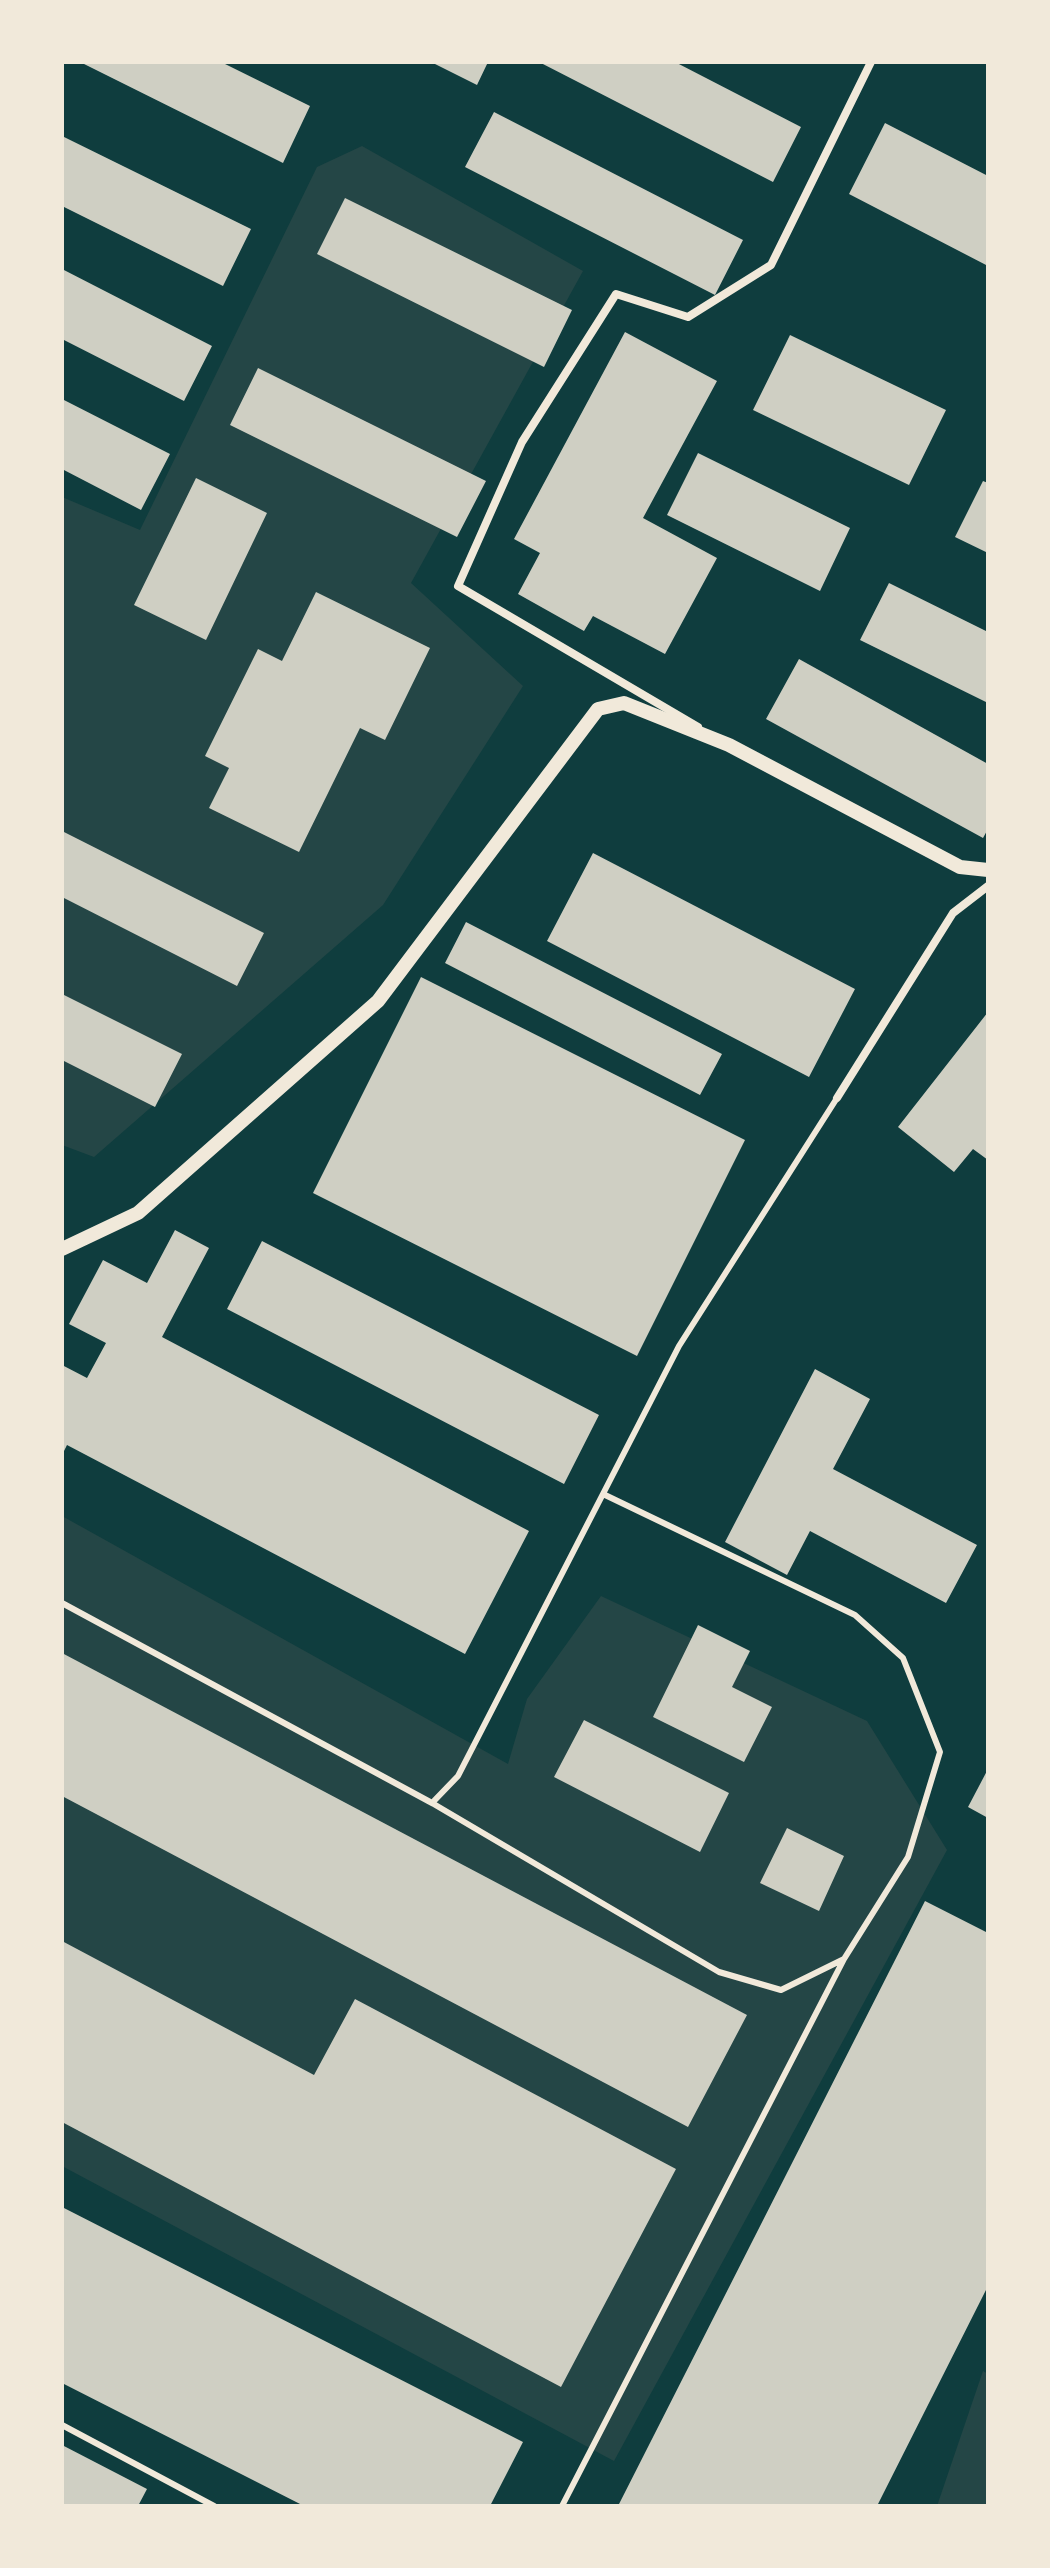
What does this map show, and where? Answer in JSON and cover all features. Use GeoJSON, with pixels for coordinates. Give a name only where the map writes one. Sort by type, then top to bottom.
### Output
{"type":"FeatureCollection","features":[{"type":"Feature","properties":{"kind":"street"},"geometry":{"type":"LineString","coordinates":[[871,62],[771,265],[688,317],[616,294],[522,442],[458,586],[729,745],[960,867],[988,870]]}},
{"type":"Feature","properties":{"kind":"street"},"geometry":{"type":"LineString","coordinates":[[62,1249],[138,1213],[378,1001],[598,709],[624,703],[729,745]]}},
{"type":"Feature","properties":{"kind":"street"},"geometry":{"type":"LineString","coordinates":[[837,1098],[953,913],[988,886]]}},
{"type":"Feature","properties":{"kind":"lane"},"geometry":{"type":"LineString","coordinates":[[432,1803],[458,1776],[679,1346],[837,1098]]}},
{"type":"Feature","properties":{"kind":"lane"},"geometry":{"type":"LineString","coordinates":[[562,2506],[844,1959],[908,1857],[940,1752],[903,1658],[855,1615],[603,1494]]}},
{"type":"Feature","properties":{"kind":"lane"},"geometry":{"type":"LineString","coordinates":[[62,1603],[432,1803],[719,1972],[781,1990],[844,1959]]}},
{"type":"Feature","properties":{"kind":"lane"},"geometry":{"type":"LineString","coordinates":[[62,2425],[214,2506]]}},
{"type":"Feature","properties":{"kind":"shaded area"},"geometry":{"type":"Polygon","coordinates":[[[362,146],[583,271],[411,583],[523,686],[383,905],[94,1157],[62,1145],[62,497],[140,530],[317,167],[362,146]]]}},
{"type":"Feature","properties":{"kind":"shaded area"},"geometry":{"type":"Polygon","coordinates":[[[62,1516],[508,1764],[527,1699],[601,1596],[867,1721],[947,1850],[614,2461],[62,2166],[62,1516]]]}},
{"type":"Feature","properties":{"kind":"shaded area"},"geometry":{"type":"Polygon","coordinates":[[[983,2371],[988,2374],[988,2506],[937,2506],[983,2371]]]}},
{"type":"Feature","properties":{"kind":"building"},"geometry":{"type":"Polygon","coordinates":[[[80,62],[221,62],[310,106],[283,163],[80,62]]]}},
{"type":"Feature","properties":{"kind":"building"},"geometry":{"type":"Polygon","coordinates":[[[431,62],[488,62],[477,85],[431,62]]]}},
{"type":"Feature","properties":{"kind":"building"},"geometry":{"type":"Polygon","coordinates":[[[539,62],[675,62],[801,127],[773,182],[539,62]]]}},
{"type":"Feature","properties":{"kind":"building"},"geometry":{"type":"Polygon","coordinates":[[[494,112],[743,240],[715,295],[465,167],[494,112]]]}},
{"type":"Feature","properties":{"kind":"building"},"geometry":{"type":"Polygon","coordinates":[[[885,123],[988,176],[988,266],[849,194],[885,123]]]}},
{"type":"Feature","properties":{"kind":"building"},"geometry":{"type":"Polygon","coordinates":[[[62,136],[251,229],[223,286],[62,206],[62,136]]]}},
{"type":"Feature","properties":{"kind":"building"},"geometry":{"type":"Polygon","coordinates":[[[345,198],[572,310],[544,367],[317,254],[345,198]]]}},
{"type":"Feature","properties":{"kind":"building"},"geometry":{"type":"Polygon","coordinates":[[[62,269],[212,346],[184,401],[62,339],[62,269]]]}},
{"type":"Feature","properties":{"kind":"building"},"geometry":{"type":"Polygon","coordinates":[[[625,332],[717,381],[643,518],[717,558],[665,654],[593,616],[584,631],[518,594],[540,553],[514,539],[625,332]]]}},
{"type":"Feature","properties":{"kind":"building"},"geometry":{"type":"Polygon","coordinates":[[[790,335],[946,410],[909,485],[753,410],[790,335]]]}},
{"type":"Feature","properties":{"kind":"building"},"geometry":{"type":"Polygon","coordinates":[[[258,368],[486,481],[457,537],[230,425],[258,368]]]}},
{"type":"Feature","properties":{"kind":"building"},"geometry":{"type":"Polygon","coordinates":[[[62,399],[170,454],[141,510],[62,469],[62,399]]]}},
{"type":"Feature","properties":{"kind":"building"},"geometry":{"type":"Polygon","coordinates":[[[698,453],[850,528],[820,591],[667,515],[698,453]]]}},
{"type":"Feature","properties":{"kind":"building"},"geometry":{"type":"Polygon","coordinates":[[[196,478],[267,513],[206,640],[134,605],[196,478]]]}},
{"type":"Feature","properties":{"kind":"building"},"geometry":{"type":"Polygon","coordinates":[[[983,481],[988,483],[988,553],[955,537],[983,481]]]}},
{"type":"Feature","properties":{"kind":"building"},"geometry":{"type":"Polygon","coordinates":[[[889,583],[988,632],[988,703],[860,640],[889,583]]]}},
{"type":"Feature","properties":{"kind":"building"},"geometry":{"type":"Polygon","coordinates":[[[316,592],[430,648],[385,740],[360,728],[299,852],[209,808],[229,768],[205,756],[258,649],[282,661],[316,592]]]}},
{"type":"Feature","properties":{"kind":"building"},"geometry":{"type":"Polygon","coordinates":[[[799,659],[988,764],[988,829],[983,838],[766,719],[799,659]]]}},
{"type":"Feature","properties":{"kind":"building"},"geometry":{"type":"Polygon","coordinates":[[[62,831],[264,933],[237,986],[62,897],[62,831]]]}},
{"type":"Feature","properties":{"kind":"building"},"geometry":{"type":"Polygon","coordinates":[[[593,853],[855,989],[809,1077],[547,941],[593,853]]]}},
{"type":"Feature","properties":{"kind":"building"},"geometry":{"type":"Polygon","coordinates":[[[466,922],[722,1054],[700,1095],[445,963],[466,922]]]}},
{"type":"Feature","properties":{"kind":"building"},"geometry":{"type":"Polygon","coordinates":[[[421,977],[745,1140],[637,1356],[313,1193],[421,977]]]}},
{"type":"Feature","properties":{"kind":"building"},"geometry":{"type":"Polygon","coordinates":[[[62,994],[182,1054],[155,1107],[62,1060],[62,994]]]}},
{"type":"Feature","properties":{"kind":"building"},"geometry":{"type":"Polygon","coordinates":[[[988,1012],[988,1160],[973,1149],[954,1172],[898,1127],[988,1012]]]}},
{"type":"Feature","properties":{"kind":"building"},"geometry":{"type":"Polygon","coordinates":[[[175,1230],[209,1248],[162,1337],[529,1531],[465,1654],[67,1445],[62,1455],[62,1365],[87,1378],[106,1343],[69,1324],[103,1260],[147,1283],[175,1230]]]}},
{"type":"Feature","properties":{"kind":"building"},"geometry":{"type":"Polygon","coordinates":[[[262,1241],[599,1415],[564,1484],[227,1309],[262,1241]]]}},
{"type":"Feature","properties":{"kind":"building"},"geometry":{"type":"Polygon","coordinates":[[[815,1369],[870,1399],[833,1469],[977,1545],[946,1603],[810,1531],[787,1575],[725,1542],[815,1369]]]}},
{"type":"Feature","properties":{"kind":"building"},"geometry":{"type":"Polygon","coordinates":[[[698,1625],[750,1651],[732,1687],[772,1707],[744,1762],[653,1717],[698,1625]]]}},
{"type":"Feature","properties":{"kind":"building"},"geometry":{"type":"Polygon","coordinates":[[[62,1653],[747,2015],[688,2127],[62,1796],[62,1653]]]}},
{"type":"Feature","properties":{"kind":"building"},"geometry":{"type":"Polygon","coordinates":[[[584,1720],[729,1793],[700,1852],[554,1777],[584,1720]]]}},
{"type":"Feature","properties":{"kind":"building"},"geometry":{"type":"Polygon","coordinates":[[[988,1769],[988,1818],[968,1807],[988,1769]]]}},
{"type":"Feature","properties":{"kind":"building"},"geometry":{"type":"Polygon","coordinates":[[[787,1828],[844,1856],[819,1911],[760,1883],[787,1828]]]}},
{"type":"Feature","properties":{"kind":"building"},"geometry":{"type":"Polygon","coordinates":[[[925,1901],[988,1933],[988,2286],[877,2506],[618,2506],[925,1901]]]}},
{"type":"Feature","properties":{"kind":"building"},"geometry":{"type":"Polygon","coordinates":[[[62,1941],[314,2075],[355,1999],[676,2169],[561,2387],[62,2122],[62,1941]]]}},
{"type":"Feature","properties":{"kind":"building"},"geometry":{"type":"Polygon","coordinates":[[[62,2207],[523,2442],[490,2506],[304,2506],[62,2383],[62,2207]]]}},
{"type":"Feature","properties":{"kind":"building"},"geometry":{"type":"Polygon","coordinates":[[[62,2445],[147,2489],[138,2506],[62,2506],[62,2445]]]}}]}
